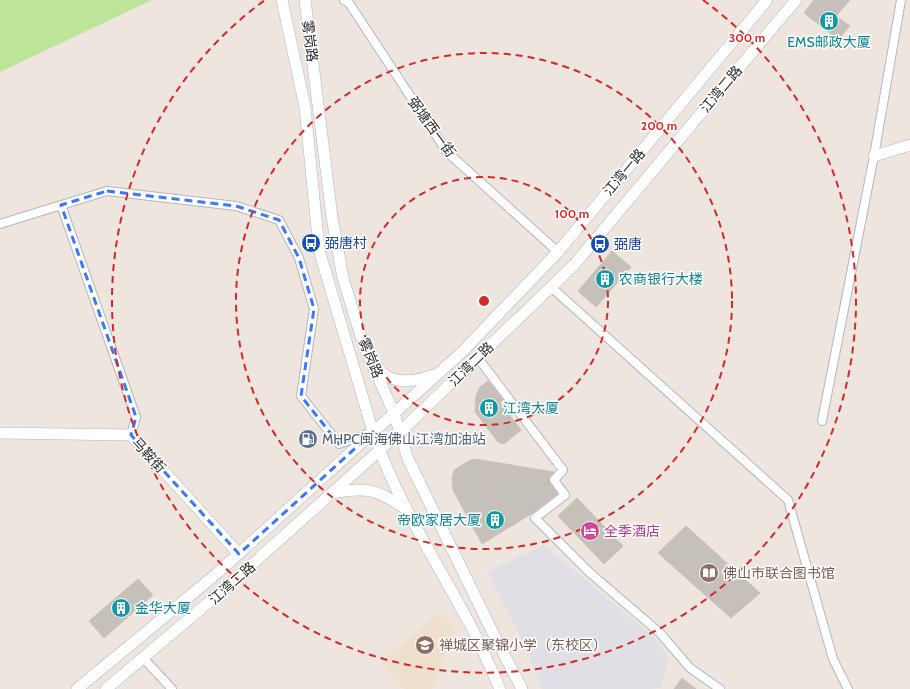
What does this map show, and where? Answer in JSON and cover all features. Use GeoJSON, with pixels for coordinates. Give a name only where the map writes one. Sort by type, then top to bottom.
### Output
{"type":"FeatureCollection","features":[{"type":"Feature","properties":{"kind":"main road","name":"雾岗路"},"geometry":{"type":"LineString","coordinates":[[282,0],[305,107],[319,250],[379,451],[407,510],[467,619],[500,689]]}},
{"type":"Feature","properties":{"kind":"main road","name":"雾岗路"},"geometry":{"type":"LineString","coordinates":[[305,0],[332,217],[343,278],[370,358],[394,413],[408,459],[522,689]]}},
{"type":"Feature","properties":{"kind":"main road","name":"江湾一路"},"geometry":{"type":"LineString","coordinates":[[558,252],[766,0]]}},
{"type":"Feature","properties":{"kind":"main road","name":"江湾二路"},"geometry":{"type":"LineString","coordinates":[[106,689],[228,586],[333,493],[400,432],[573,266],[796,0]]}},
{"type":"Feature","properties":{"kind":"main road"},"geometry":{"type":"LineString","coordinates":[[874,156],[910,144]]}},
{"type":"Feature","properties":{"kind":"main road","name":"江湾二路"},"geometry":{"type":"LineString","coordinates":[[77,689],[238,554],[462,352],[558,252]]}},
{"type":"Feature","properties":{"kind":"main road"},"geometry":{"type":"LineString","coordinates":[[370,358],[385,375],[403,381],[422,379],[440,371]]}},
{"type":"Feature","properties":{"kind":"main road","name":"马鞍街"},"geometry":{"type":"LineString","coordinates":[[0,432],[132,435],[238,554]]}},
{"type":"Feature","properties":{"kind":"main road"},"geometry":{"type":"LineString","coordinates":[[333,493],[356,488],[385,494],[407,510]]}},
{"type":"Feature","properties":{"kind":"street","name":"弼塘西一街"},"geometry":{"type":"LineString","coordinates":[[344,0],[349,3],[447,152],[558,252]]}},
{"type":"Feature","properties":{"kind":"street"},"geometry":{"type":"LineString","coordinates":[[822,421],[874,156],[901,0]]}},
{"type":"Feature","properties":{"kind":"street"},"geometry":{"type":"LineString","coordinates":[[0,224],[107,191],[236,206],[279,220],[298,258],[314,309],[300,396],[339,444],[373,432]]}},
{"type":"Feature","properties":{"kind":"street"},"geometry":{"type":"LineString","coordinates":[[61,205],[136,417],[132,435]]}},
{"type":"Feature","properties":{"kind":"street"},"geometry":{"type":"LineString","coordinates":[[551,287],[788,500],[833,659],[848,689]]}},
{"type":"Feature","properties":{"kind":"street"},"geometry":{"type":"LineString","coordinates":[[478,358],[563,470],[554,480],[565,495],[535,518],[589,572],[660,633],[690,668],[720,689]]}},
{"type":"Feature","properties":{"kind":"street"},"geometry":{"type":"LineString","coordinates":[[144,658],[172,689]]}},
{"type":"Feature","properties":{"kind":"highlighted area"},"geometry":{"type":"Polygon","coordinates":[[[107,191],[236,206],[279,220],[299,258],[314,309],[301,396],[339,444],[373,432],[239,554],[131,435],[136,417],[61,205],[107,191]]]}},
{"type":"Feature","properties":{"kind":"shaded area"},"geometry":{"type":"Polygon","coordinates":[[[544,545],[658,641],[669,658],[661,687],[651,689],[542,689],[523,642],[487,572],[544,545]]]}},
{"type":"Feature","properties":{"kind":"shaded area","name":"禅城区聚锦小学（东校区）"},"geometry":{"type":"Polygon","coordinates":[[[440,612],[455,628],[432,689],[404,689],[381,662],[440,612]]]}},
{"type":"Feature","properties":{"kind":"green space"},"geometry":{"type":"Polygon","coordinates":[[[0,0],[152,0],[0,72],[0,0]]]}},
{"type":"Feature","properties":{"kind":"building","name":"EMS邮政大厦"},"geometry":{"type":"Polygon","coordinates":[[[814,0],[850,0],[836,16],[850,26],[838,39],[804,13],[814,0]]]}},
{"type":"Feature","properties":{"kind":"building","name":"农商银行大楼"},"geometry":{"type":"Polygon","coordinates":[[[612,251],[631,267],[596,307],[578,291],[612,251]]]}},
{"type":"Feature","properties":{"kind":"building","name":"江湾大厦"},"geometry":{"type":"Polygon","coordinates":[[[488,381],[503,400],[500,403],[521,430],[504,444],[498,442],[475,412],[476,395],[480,387],[488,381]]]}},
{"type":"Feature","properties":{"kind":"building","name":"帝欧家居大厦"},"geometry":{"type":"Polygon","coordinates":[[[475,459],[554,472],[549,477],[549,481],[557,494],[531,514],[482,544],[453,490],[452,480],[454,470],[475,459]]]}},
{"type":"Feature","properties":{"kind":"building","name":"全季酒店"},"geometry":{"type":"Polygon","coordinates":[[[577,498],[623,546],[604,564],[558,516],[577,498]]]}},
{"type":"Feature","properties":{"kind":"building","name":"佛山市联合图书馆"},"geometry":{"type":"Polygon","coordinates":[[[686,526],[760,593],[731,618],[658,553],[686,526]]]}},
{"type":"Feature","properties":{"kind":"building","name":"金华大厦"},"geometry":{"type":"Polygon","coordinates":[[[138,579],[153,595],[104,638],[89,621],[138,579]]]}},
{"type":"Feature","properties":{"kind":"building"},"geometry":{"type":"Polygon","coordinates":[[[682,678],[696,689],[674,689],[682,678]]]}},
{"type":"Feature","properties":{"kind":"place","name":"EMS邮政大厦"},"geometry":{"type":"Point","coordinates":[829,21]}},
{"type":"Feature","properties":{"kind":"place","name":"弼唐村"},"geometry":{"type":"Point","coordinates":[311,243]}},
{"type":"Feature","properties":{"kind":"place","name":"弼唐"},"geometry":{"type":"Point","coordinates":[600,244]}},
{"type":"Feature","properties":{"kind":"place","name":"农商银行大楼"},"geometry":{"type":"Point","coordinates":[605,279]}},
{"type":"Feature","properties":{"kind":"place","name":"江湾大厦"},"geometry":{"type":"Point","coordinates":[489,408]}},
{"type":"Feature","properties":{"kind":"place","name":"MHPC闽海佛山江湾加油站"},"geometry":{"type":"Point","coordinates":[308,439]}},
{"type":"Feature","properties":{"kind":"place","name":"帝欧家居大厦"},"geometry":{"type":"Point","coordinates":[495,520]}},
{"type":"Feature","properties":{"kind":"place","name":"全季酒店"},"geometry":{"type":"Point","coordinates":[590,531]}},
{"type":"Feature","properties":{"kind":"place","name":"佛山市联合图书馆"},"geometry":{"type":"Point","coordinates":[709,573]}},
{"type":"Feature","properties":{"kind":"place","name":"金华大厦"},"geometry":{"type":"Point","coordinates":[121,608]}},
{"type":"Feature","properties":{"kind":"place","name":"禅城区聚锦小学（东校区）"},"geometry":{"type":"Point","coordinates":[425,645]}}]}
